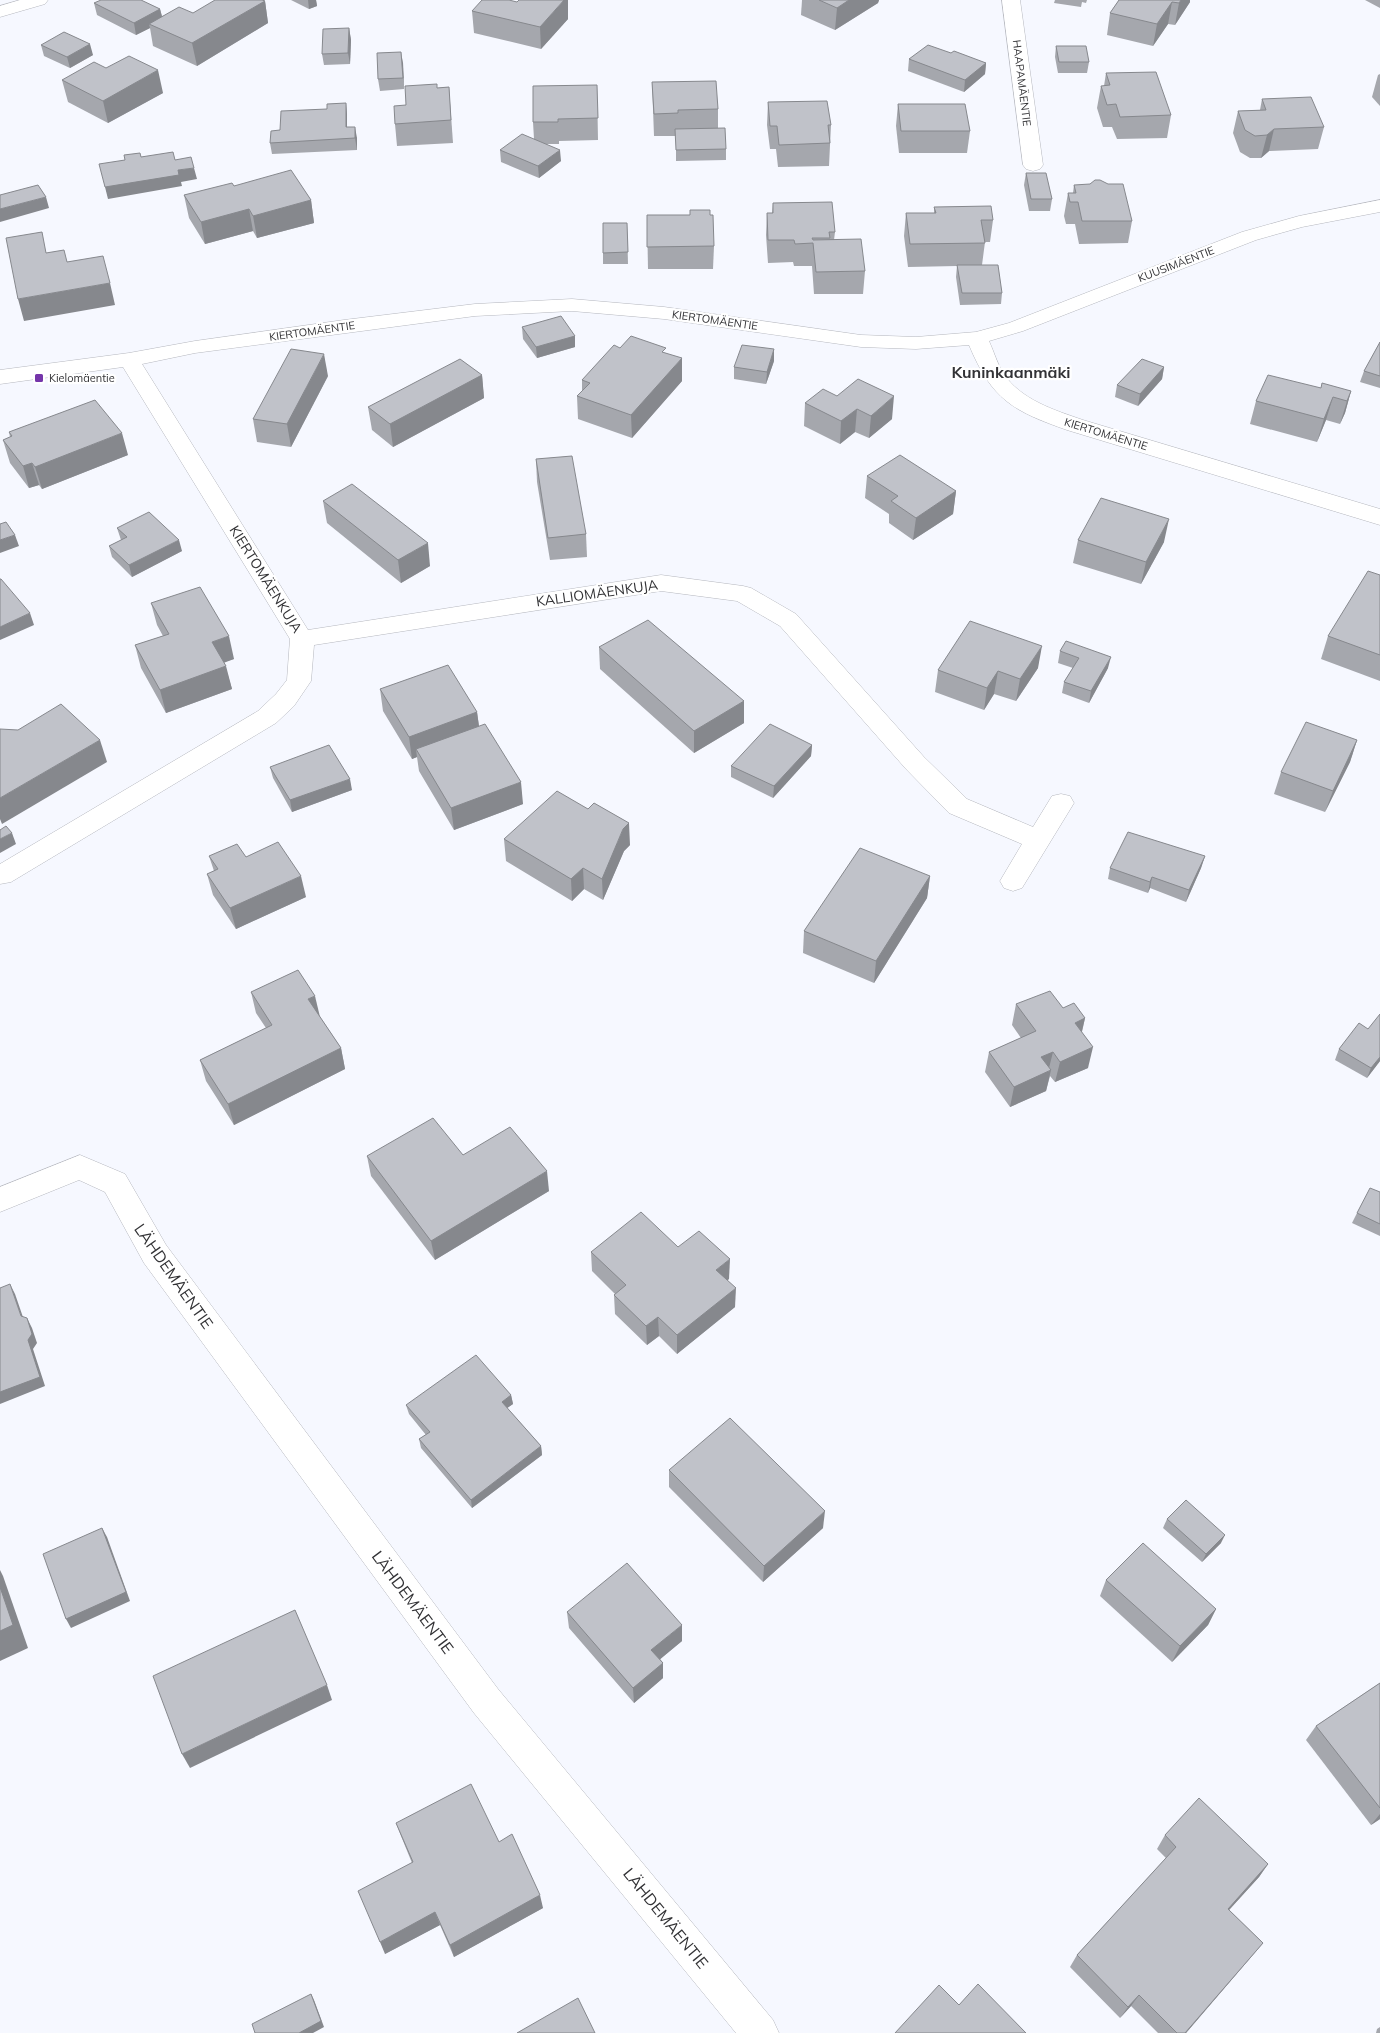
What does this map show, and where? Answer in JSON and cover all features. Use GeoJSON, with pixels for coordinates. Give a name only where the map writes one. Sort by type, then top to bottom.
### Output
{"type":"FeatureCollection","features":[{"type":"Feature","properties":{"kind":"street"},"geometry":{"type":"LineString","coordinates":[[0,12],[39,0]]}},
{"type":"Feature","properties":{"kind":"street","name":"HAAPAMÄENTIE"},"geometry":{"type":"LineString","coordinates":[[1012,0],[1033,165]]}},
{"type":"Feature","properties":{"kind":"street","name":"KUUSIMÄENTIE"},"geometry":{"type":"LineString","coordinates":[[977,338],[1016,326],[1248,236],[1299,222],[1380,206]]}},
{"type":"Feature","properties":{"kind":"street","name":"KIERTOMÄENTIE"},"geometry":{"type":"LineString","coordinates":[[0,377],[129,360],[195,347],[410,318],[475,310],[572,305],[664,313],[861,341],[916,343],[977,338],[995,378],[1011,395],[1038,411],[1075,425],[1380,517]]}},
{"type":"Feature","properties":{"kind":"street","name":"KIERTOMÄENKUJA"},"geometry":{"type":"LineString","coordinates":[[2,875],[267,717],[285,700],[299,681],[302,638],[129,360]]}},
{"type":"Feature","properties":{"kind":"street","name":"KALLIOMÄENKUJA"},"geometry":{"type":"LineString","coordinates":[[302,638],[661,583],[743,594],[788,620],[915,763],[958,806],[1038,840]]}},
{"type":"Feature","properties":{"kind":"street"},"geometry":{"type":"LineString","coordinates":[[1013,880],[1061,803]]}},
{"type":"Feature","properties":{"kind":"street","name":"LÄHDEMÄENTIE"},"geometry":{"type":"LineString","coordinates":[[0,1200],[80,1167],[114,1183],[155,1254],[486,1701],[760,2033]]}},
{"type":"Feature","properties":{"kind":"building"},"geometry":{"type":"Polygon","coordinates":[[[101,0],[141,0],[160,9],[134,23],[94,3],[101,0]]]}},
{"type":"Feature","properties":{"kind":"building"},"geometry":{"type":"Polygon","coordinates":[[[215,0],[265,1],[192,43],[149,24],[179,7],[193,13],[215,0]]]}},
{"type":"Feature","properties":{"kind":"building"},"geometry":{"type":"Polygon","coordinates":[[[482,0],[509,0],[517,2],[519,0],[564,0],[540,27],[472,11],[482,0]]]}},
{"type":"Feature","properties":{"kind":"building"},"geometry":{"type":"Polygon","coordinates":[[[819,0],[849,0],[837,8],[819,0]]]}},
{"type":"Feature","properties":{"kind":"building"},"geometry":{"type":"Polygon","coordinates":[[[1119,0],[1181,0],[1179,3],[1172,2],[1157,24],[1110,13],[1119,0]]]}},
{"type":"Feature","properties":{"kind":"building"},"geometry":{"type":"Polygon","coordinates":[[[349,28],[348,53],[322,54],[323,29],[349,28]]]}},
{"type":"Feature","properties":{"kind":"building"},"geometry":{"type":"Polygon","coordinates":[[[64,32],[90,44],[67,57],[41,45],[64,32]]]}},
{"type":"Feature","properties":{"kind":"building"},"geometry":{"type":"Polygon","coordinates":[[[928,45],[951,53],[954,51],[986,63],[965,80],[909,59],[928,45]]]}},
{"type":"Feature","properties":{"kind":"building"},"geometry":{"type":"Polygon","coordinates":[[[1056,46],[1086,46],[1089,62],[1059,62],[1056,46]]]}},
{"type":"Feature","properties":{"kind":"building"},"geometry":{"type":"Polygon","coordinates":[[[401,52],[403,78],[378,79],[377,53],[401,52]]]}},
{"type":"Feature","properties":{"kind":"building"},"geometry":{"type":"Polygon","coordinates":[[[129,56],[158,70],[103,101],[62,80],[94,62],[106,68],[129,56]]]}},
{"type":"Feature","properties":{"kind":"building"},"geometry":{"type":"Polygon","coordinates":[[[1156,72],[1171,115],[1120,117],[1116,104],[1107,105],[1101,86],[1110,85],[1106,73],[1156,72]]]}},
{"type":"Feature","properties":{"kind":"building"},"geometry":{"type":"Polygon","coordinates":[[[716,81],[718,109],[678,110],[678,113],[654,114],[652,82],[716,81]]]}},
{"type":"Feature","properties":{"kind":"building"},"geometry":{"type":"Polygon","coordinates":[[[437,84],[437,88],[449,87],[451,120],[395,124],[394,106],[406,105],[405,86],[437,84]]]}},
{"type":"Feature","properties":{"kind":"building"},"geometry":{"type":"Polygon","coordinates":[[[597,85],[598,118],[558,119],[558,122],[533,122],[533,86],[597,85]]]}},
{"type":"Feature","properties":{"kind":"building"},"geometry":{"type":"Polygon","coordinates":[[[1311,97],[1324,127],[1274,129],[1267,135],[1255,136],[1245,130],[1238,111],[1266,110],[1262,99],[1311,97]]]}},
{"type":"Feature","properties":{"kind":"building"},"geometry":{"type":"Polygon","coordinates":[[[827,101],[831,125],[828,125],[830,143],[779,145],[777,126],[770,126],[768,102],[827,101]]]}},
{"type":"Feature","properties":{"kind":"building"},"geometry":{"type":"Polygon","coordinates":[[[346,103],[346,127],[355,127],[355,138],[270,143],[271,131],[280,130],[281,111],[327,109],[327,104],[346,103]]]}},
{"type":"Feature","properties":{"kind":"building"},"geometry":{"type":"Polygon","coordinates":[[[898,104],[965,104],[970,131],[901,131],[898,104]]]}},
{"type":"Feature","properties":{"kind":"building"},"geometry":{"type":"Polygon","coordinates":[[[725,128],[726,149],[676,150],[675,129],[725,128]]]}},
{"type":"Feature","properties":{"kind":"building"},"geometry":{"type":"Polygon","coordinates":[[[522,134],[560,150],[538,166],[500,150],[522,134]]]}},
{"type":"Feature","properties":{"kind":"building"},"geometry":{"type":"Polygon","coordinates":[[[173,152],[175,160],[191,157],[194,168],[178,170],[179,175],[105,187],[99,164],[125,160],[124,155],[140,153],[141,157],[173,152]]]}},
{"type":"Feature","properties":{"kind":"building"},"geometry":{"type":"Polygon","coordinates":[[[291,170],[311,200],[253,216],[249,209],[201,222],[184,195],[232,183],[234,186],[291,170]]]}},
{"type":"Feature","properties":{"kind":"building"},"geometry":{"type":"Polygon","coordinates":[[[1026,173],[1046,173],[1052,199],[1031,199],[1026,173]]]}},
{"type":"Feature","properties":{"kind":"building"},"geometry":{"type":"Polygon","coordinates":[[[1095,180],[1108,184],[1123,184],[1132,221],[1082,221],[1078,202],[1070,202],[1068,193],[1076,193],[1074,185],[1090,184],[1095,180]]]}},
{"type":"Feature","properties":{"kind":"building"},"geometry":{"type":"Polygon","coordinates":[[[38,185],[46,197],[0,209],[0,195],[38,185]]]}},
{"type":"Feature","properties":{"kind":"building"},"geometry":{"type":"Polygon","coordinates":[[[832,202],[835,232],[829,232],[830,238],[812,238],[813,240],[861,239],[865,271],[816,272],[813,243],[795,244],[794,240],[768,240],[767,213],[773,213],[773,203],[832,202]]]}},
{"type":"Feature","properties":{"kind":"building"},"geometry":{"type":"Polygon","coordinates":[[[991,206],[993,220],[981,220],[985,243],[910,244],[906,213],[936,213],[934,207],[991,206]]]}},
{"type":"Feature","properties":{"kind":"building"},"geometry":{"type":"Polygon","coordinates":[[[690,210],[710,210],[710,215],[713,215],[714,246],[647,247],[647,215],[690,215],[690,210]]]}},
{"type":"Feature","properties":{"kind":"building"},"geometry":{"type":"Polygon","coordinates":[[[603,223],[627,223],[628,252],[603,253],[603,223]]]}},
{"type":"Feature","properties":{"kind":"building"},"geometry":{"type":"Polygon","coordinates":[[[42,232],[46,253],[64,250],[67,262],[103,256],[110,283],[18,299],[6,238],[42,232]]]}},
{"type":"Feature","properties":{"kind":"building"},"geometry":{"type":"Polygon","coordinates":[[[957,265],[998,265],[1002,293],[962,293],[957,265]]]}},
{"type":"Feature","properties":{"kind":"building"},"geometry":{"type":"Polygon","coordinates":[[[561,316],[575,336],[536,347],[522,327],[561,316]]]}},
{"type":"Feature","properties":{"kind":"building"},"geometry":{"type":"Polygon","coordinates":[[[631,336],[666,348],[662,352],[682,358],[631,415],[577,396],[590,383],[582,380],[614,345],[620,348],[631,336]]]}},
{"type":"Feature","properties":{"kind":"building"},"geometry":{"type":"Polygon","coordinates":[[[1380,342],[1380,376],[1364,371],[1380,342]]]}},
{"type":"Feature","properties":{"kind":"building"},"geometry":{"type":"Polygon","coordinates":[[[742,345],[774,349],[767,372],[734,367],[742,345]]]}},
{"type":"Feature","properties":{"kind":"building"},"geometry":{"type":"Polygon","coordinates":[[[291,349],[324,354],[287,424],[253,419],[291,349]]]}},
{"type":"Feature","properties":{"kind":"building"},"geometry":{"type":"Polygon","coordinates":[[[460,359],[482,375],[390,424],[368,407],[460,359]]]}},
{"type":"Feature","properties":{"kind":"building"},"geometry":{"type":"Polygon","coordinates":[[[1142,359],[1164,367],[1140,394],[1117,385],[1142,359]]]}},
{"type":"Feature","properties":{"kind":"building"},"geometry":{"type":"Polygon","coordinates":[[[1268,375],[1321,388],[1322,383],[1351,391],[1347,401],[1333,397],[1324,419],[1256,401],[1268,375]]]}},
{"type":"Feature","properties":{"kind":"building"},"geometry":{"type":"Polygon","coordinates":[[[858,379],[894,396],[871,416],[857,409],[841,421],[805,403],[823,389],[837,396],[858,379]]]}},
{"type":"Feature","properties":{"kind":"building"},"geometry":{"type":"Polygon","coordinates":[[[95,400],[122,433],[35,467],[32,463],[23,466],[3,440],[12,436],[9,432],[95,400]]]}},
{"type":"Feature","properties":{"kind":"building"},"geometry":{"type":"Polygon","coordinates":[[[900,455],[956,491],[916,518],[891,501],[898,496],[867,476],[900,455]]]}},
{"type":"Feature","properties":{"kind":"building"},"geometry":{"type":"Polygon","coordinates":[[[572,456],[586,534],[548,538],[536,459],[572,456]]]}},
{"type":"Feature","properties":{"kind":"building"},"geometry":{"type":"Polygon","coordinates":[[[352,484],[428,543],[398,560],[323,501],[352,484]]]}},
{"type":"Feature","properties":{"kind":"building"},"geometry":{"type":"Polygon","coordinates":[[[1101,498],[1169,519],[1146,562],[1078,540],[1101,498]]]}},
{"type":"Feature","properties":{"kind":"building"},"geometry":{"type":"Polygon","coordinates":[[[149,512],[179,540],[129,565],[109,546],[127,537],[117,528],[149,512]]]}},
{"type":"Feature","properties":{"kind":"building"},"geometry":{"type":"Polygon","coordinates":[[[6,522],[15,535],[0,540],[0,524],[6,522]]]}},
{"type":"Feature","properties":{"kind":"building"},"geometry":{"type":"Polygon","coordinates":[[[1368,571],[1380,575],[1380,655],[1328,636],[1368,571]]]}},
{"type":"Feature","properties":{"kind":"building"},"geometry":{"type":"Polygon","coordinates":[[[0,579],[30,613],[0,627],[0,579]]]}},
{"type":"Feature","properties":{"kind":"building"},"geometry":{"type":"Polygon","coordinates":[[[200,587],[229,636],[212,642],[226,666],[160,690],[135,645],[169,634],[151,603],[200,587]]]}},
{"type":"Feature","properties":{"kind":"building"},"geometry":{"type":"Polygon","coordinates":[[[648,620],[744,701],[694,731],[599,647],[648,620]]]}},
{"type":"Feature","properties":{"kind":"building"},"geometry":{"type":"Polygon","coordinates":[[[970,621],[1042,646],[1020,679],[998,671],[987,688],[938,670],[970,621]]]}},
{"type":"Feature","properties":{"kind":"building"},"geometry":{"type":"Polygon","coordinates":[[[1066,641],[1111,657],[1091,691],[1064,682],[1079,658],[1060,651],[1066,641]]]}},
{"type":"Feature","properties":{"kind":"building"},"geometry":{"type":"Polygon","coordinates":[[[448,665],[477,712],[409,737],[380,689],[448,665]]]}},
{"type":"Feature","properties":{"kind":"building"},"geometry":{"type":"Polygon","coordinates":[[[61,704],[100,740],[0,798],[0,729],[18,730],[61,704]]]}},
{"type":"Feature","properties":{"kind":"building"},"geometry":{"type":"Polygon","coordinates":[[[1306,722],[1357,740],[1333,791],[1281,772],[1306,722]]]}},
{"type":"Feature","properties":{"kind":"building"},"geometry":{"type":"Polygon","coordinates":[[[485,724],[521,782],[451,808],[416,749],[485,724]]]}},
{"type":"Feature","properties":{"kind":"building"},"geometry":{"type":"Polygon","coordinates":[[[770,724],[812,745],[774,786],[731,766],[770,724]]]}},
{"type":"Feature","properties":{"kind":"building"},"geometry":{"type":"Polygon","coordinates":[[[329,745],[350,779],[290,800],[270,767],[329,745]]]}},
{"type":"Feature","properties":{"kind":"building"},"geometry":{"type":"Polygon","coordinates":[[[557,791],[588,809],[594,803],[629,823],[623,829],[602,879],[583,868],[571,879],[504,839],[557,791]]]}},
{"type":"Feature","properties":{"kind":"building"},"geometry":{"type":"Polygon","coordinates":[[[6,826],[12,833],[0,839],[0,830],[6,826]]]}},
{"type":"Feature","properties":{"kind":"building"},"geometry":{"type":"Polygon","coordinates":[[[1128,832],[1205,856],[1189,890],[1152,877],[1150,882],[1110,868],[1128,832]]]}},
{"type":"Feature","properties":{"kind":"building"},"geometry":{"type":"Polygon","coordinates":[[[278,842],[301,876],[230,908],[207,874],[218,869],[209,856],[237,844],[246,857],[278,842]]]}},
{"type":"Feature","properties":{"kind":"building"},"geometry":{"type":"Polygon","coordinates":[[[860,848],[930,876],[876,961],[804,931],[860,848]]]}},
{"type":"Feature","properties":{"kind":"building"},"geometry":{"type":"Polygon","coordinates":[[[298,970],[315,996],[308,999],[341,1048],[228,1104],[200,1060],[272,1025],[251,992],[298,970]]]}},
{"type":"Feature","properties":{"kind":"building"},"geometry":{"type":"Polygon","coordinates":[[[1050,991],[1063,1008],[1074,1003],[1085,1018],[1075,1023],[1093,1047],[1060,1062],[1053,1052],[1041,1057],[1051,1070],[1014,1087],[989,1052],[1036,1031],[1016,1004],[1050,991]]]}},
{"type":"Feature","properties":{"kind":"building"},"geometry":{"type":"Polygon","coordinates":[[[1380,1014],[1380,1057],[1371,1068],[1339,1049],[1359,1023],[1368,1029],[1380,1014]]]}},
{"type":"Feature","properties":{"kind":"building"},"geometry":{"type":"Polygon","coordinates":[[[433,1118],[463,1155],[510,1127],[547,1171],[431,1241],[367,1156],[433,1118]]]}},
{"type":"Feature","properties":{"kind":"building"},"geometry":{"type":"Polygon","coordinates":[[[1370,1188],[1380,1192],[1380,1224],[1357,1213],[1370,1188]]]}},
{"type":"Feature","properties":{"kind":"building"},"geometry":{"type":"Polygon","coordinates":[[[641,1212],[678,1247],[699,1231],[730,1259],[716,1270],[736,1288],[677,1335],[658,1317],[646,1326],[614,1295],[626,1285],[591,1252],[641,1212]]]}},
{"type":"Feature","properties":{"kind":"building"},"geometry":{"type":"Polygon","coordinates":[[[10,1284],[21,1316],[27,1318],[32,1334],[28,1340],[40,1377],[0,1392],[0,1288],[10,1284]]]}},
{"type":"Feature","properties":{"kind":"building"},"geometry":{"type":"Polygon","coordinates":[[[476,1355],[511,1395],[502,1402],[541,1446],[471,1500],[419,1439],[430,1432],[406,1405],[476,1355]]]}},
{"type":"Feature","properties":{"kind":"building"},"geometry":{"type":"Polygon","coordinates":[[[730,1418],[825,1511],[764,1566],[669,1470],[730,1418]]]}},
{"type":"Feature","properties":{"kind":"building"},"geometry":{"type":"Polygon","coordinates":[[[1186,1500],[1225,1535],[1206,1554],[1167,1519],[1186,1500]]]}},
{"type":"Feature","properties":{"kind":"building"},"geometry":{"type":"Polygon","coordinates":[[[102,1528],[126,1592],[66,1619],[43,1554],[102,1528]]]}},
{"type":"Feature","properties":{"kind":"building"},"geometry":{"type":"Polygon","coordinates":[[[1143,1543],[1216,1609],[1180,1646],[1106,1580],[1143,1543]]]}},
{"type":"Feature","properties":{"kind":"building"},"geometry":{"type":"Polygon","coordinates":[[[627,1563],[682,1625],[651,1650],[663,1663],[633,1688],[567,1612],[627,1563]]]}},
{"type":"Feature","properties":{"kind":"building"},"geometry":{"type":"Polygon","coordinates":[[[0,1587],[13,1625],[0,1631],[0,1587]]]}},
{"type":"Feature","properties":{"kind":"building"},"geometry":{"type":"Polygon","coordinates":[[[295,1610],[327,1685],[182,1754],[153,1676],[295,1610]]]}},
{"type":"Feature","properties":{"kind":"building"},"geometry":{"type":"Polygon","coordinates":[[[1380,1683],[1380,1808],[1316,1726],[1380,1683]]]}},
{"type":"Feature","properties":{"kind":"building"},"geometry":{"type":"Polygon","coordinates":[[[471,1784],[499,1842],[512,1834],[540,1895],[450,1945],[435,1912],[380,1942],[358,1891],[413,1862],[396,1823],[471,1784]]]}},
{"type":"Feature","properties":{"kind":"building"},"geometry":{"type":"Polygon","coordinates":[[[1199,1798],[1268,1864],[1228,1909],[1263,1943],[1185,2033],[1177,2033],[1139,1995],[1128,2007],[1077,1955],[1176,1847],[1165,1835],[1199,1798]]]}},
{"type":"Feature","properties":{"kind":"building"},"geometry":{"type":"Polygon","coordinates":[[[978,1984],[1026,2033],[895,2033],[939,1985],[959,2005],[978,1984]]]}},
{"type":"Feature","properties":{"kind":"building"},"geometry":{"type":"Polygon","coordinates":[[[311,1994],[321,2021],[299,2033],[255,2033],[252,2024],[311,1994]]]}},
{"type":"Feature","properties":{"kind":"building"},"geometry":{"type":"Polygon","coordinates":[[[578,1998],[595,2033],[517,2033],[578,1998]]]}},
{"type":"Feature","properties":{"kind":"place","name":"Kielomäentie"},"geometry":{"type":"Point","coordinates":[39,378]}},
{"type":"Feature","properties":{"kind":"district","name":"Kuninkaanmäki"},"geometry":{"type":"Point","coordinates":[1011,372]}}]}
